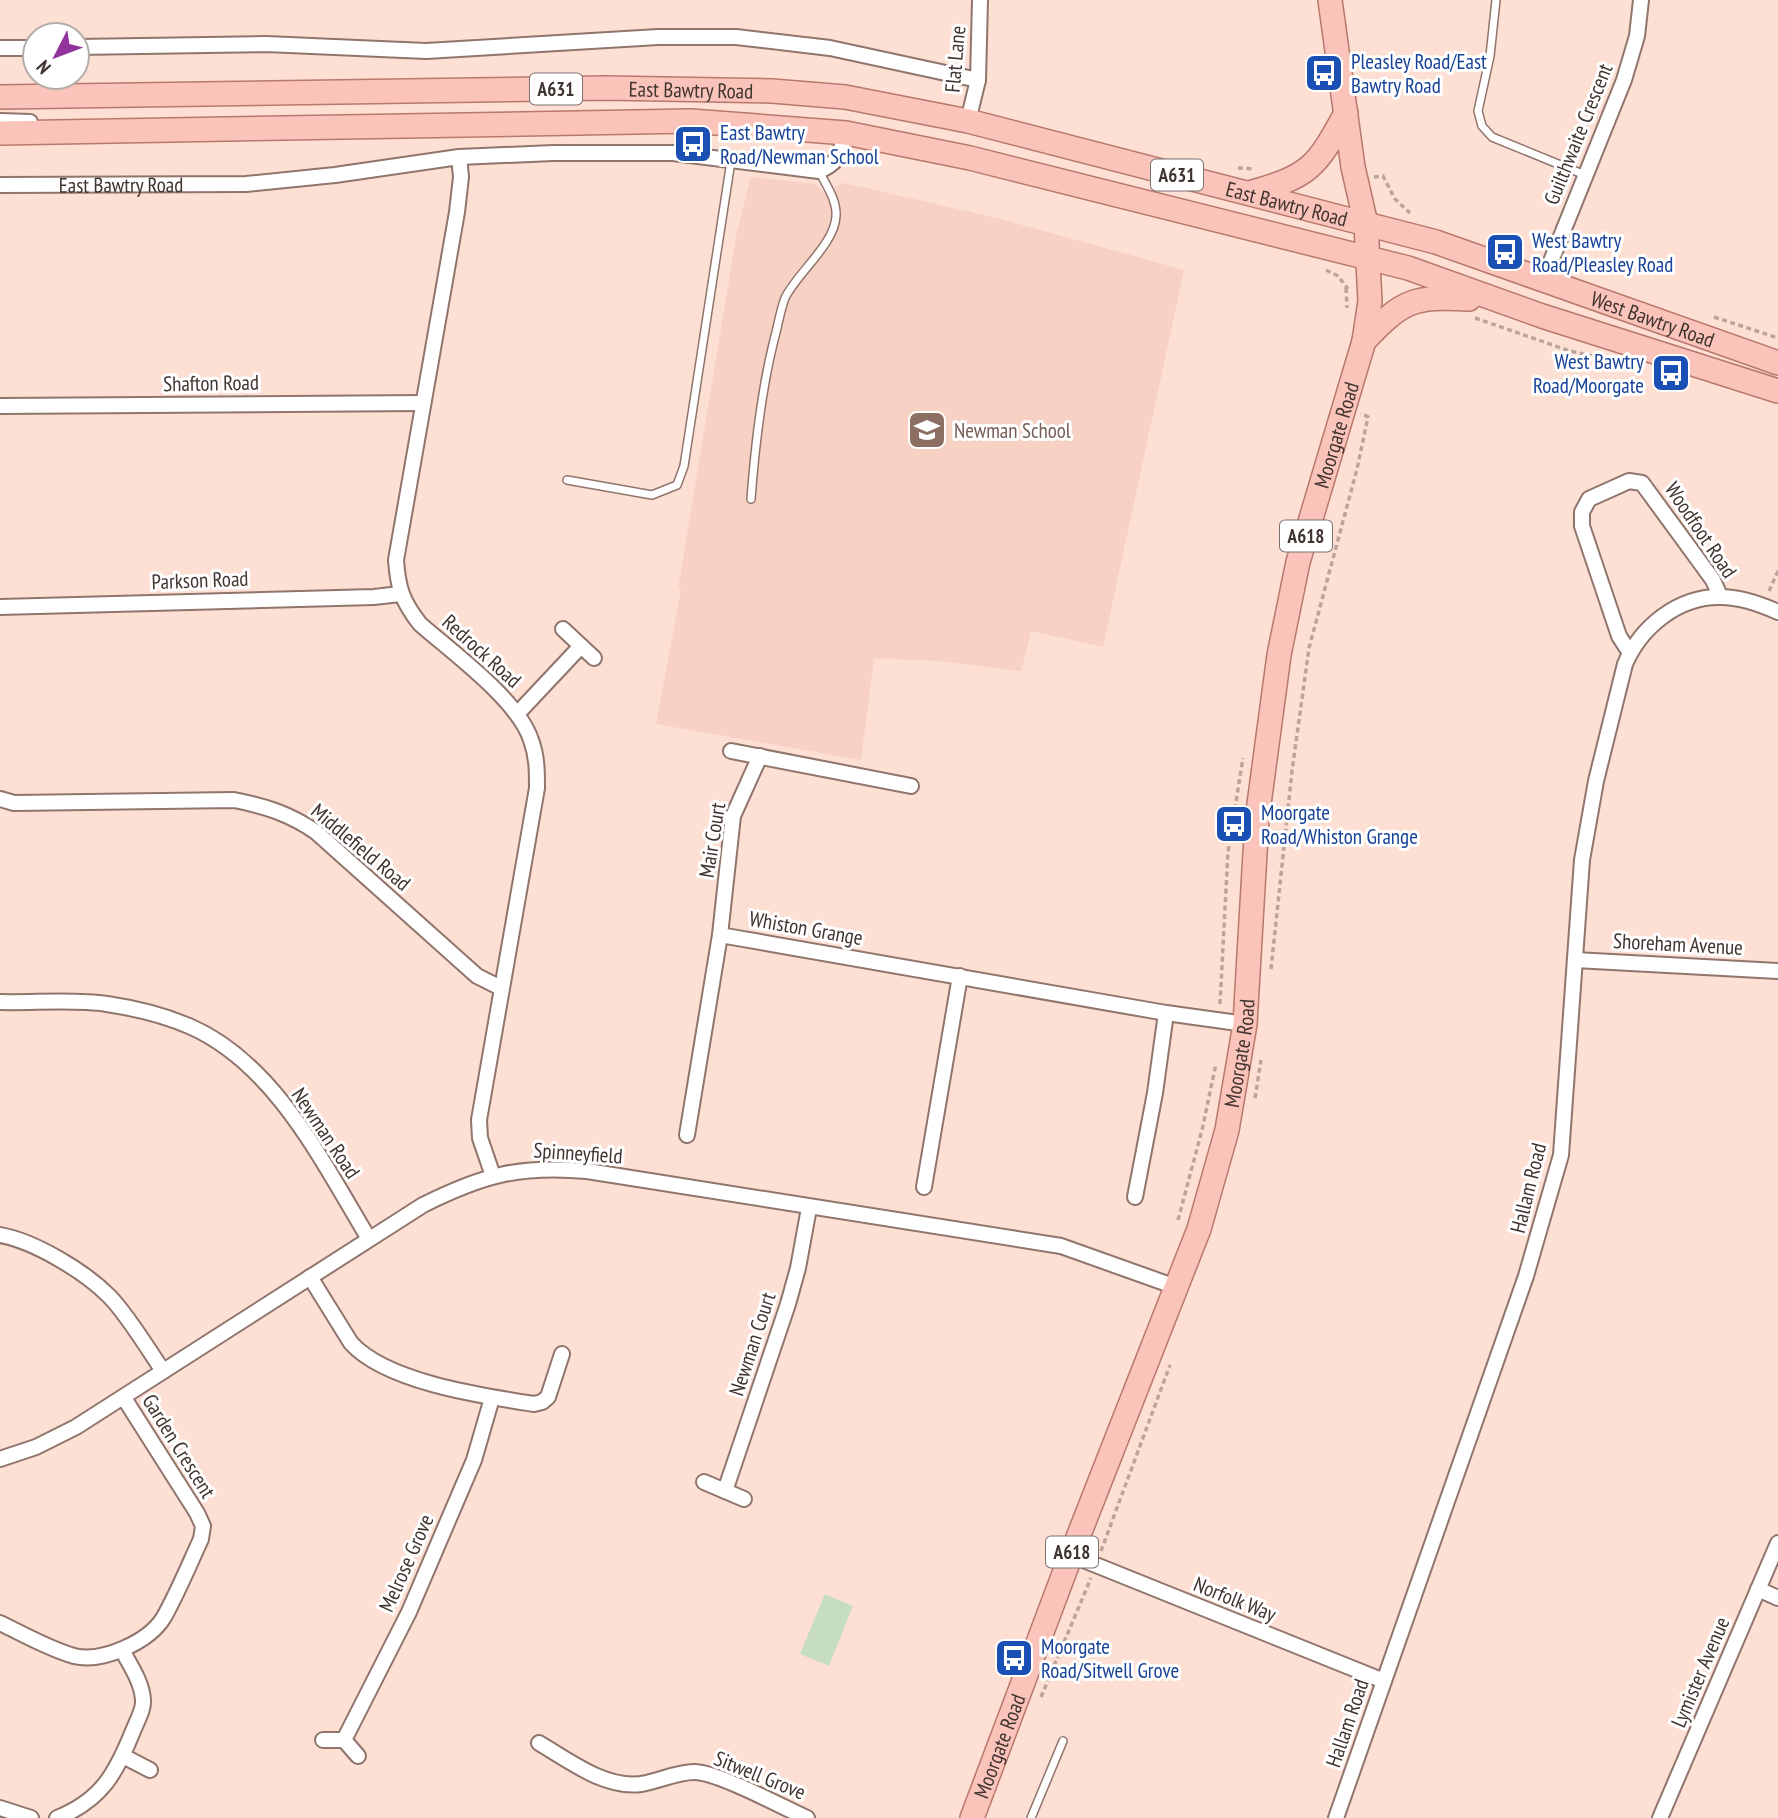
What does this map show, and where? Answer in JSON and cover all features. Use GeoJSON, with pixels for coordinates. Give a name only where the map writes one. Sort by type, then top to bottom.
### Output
{"type":"FeatureCollection","features":[{"type":"Feature","properties":{"kind":"main road","name":"A618"},"geometry":{"type":"LineString","coordinates":[[1330,0],[1354,173],[1366,224],[1367,257]]}},
{"type":"Feature","properties":{"kind":"main road","name":"East Bawtry Road"},"geometry":{"type":"LineString","coordinates":[[0,97],[606,88],[772,91],[845,97],[968,121],[1366,224]]}},
{"type":"Feature","properties":{"kind":"main road"},"geometry":{"type":"LineString","coordinates":[[1249,193],[1299,176],[1317,162],[1346,113]]}},
{"type":"Feature","properties":{"kind":"main road","name":"East Bawtry Road"},"geometry":{"type":"LineString","coordinates":[[0,133],[691,121],[846,133],[970,158],[1292,241],[1367,257]]}},
{"type":"Feature","properties":{"kind":"main road","name":"West Bawtry Road"},"geometry":{"type":"LineString","coordinates":[[1366,224],[1436,242],[1778,363]]}},
{"type":"Feature","properties":{"kind":"main road","name":"West Bawtry Road"},"geometry":{"type":"LineString","coordinates":[[1367,257],[1408,268],[1493,300],[1778,391]]}},
{"type":"Feature","properties":{"kind":"main road","name":"Moorgate Road"},"geometry":{"type":"LineString","coordinates":[[972,1818],[1199,1228],[1227,1130],[1245,1024],[1258,807],[1279,655],[1298,562],[1352,410],[1371,290],[1367,257]]}},
{"type":"Feature","properties":{"kind":"main road"},"geometry":{"type":"LineString","coordinates":[[1364,341],[1394,310],[1407,303],[1440,297],[1493,300]]}},
{"type":"Feature","properties":{"kind":"street","name":"Flat Lane"},"geometry":{"type":"LineString","coordinates":[[968,121],[978,80],[980,0]]}},
{"type":"Feature","properties":{"kind":"street","name":"Guilthwaite Crescent"},"geometry":{"type":"LineString","coordinates":[[1543,281],[1624,80],[1637,36],[1641,0]]}},
{"type":"Feature","properties":{"kind":"street"},"geometry":{"type":"LineString","coordinates":[[91,47],[266,44],[426,51],[658,37],[724,37],[830,48],[978,80]]}},
{"type":"Feature","properties":{"kind":"street"},"geometry":{"type":"LineString","coordinates":[[0,48],[21,48]]}},
{"type":"Feature","properties":{"kind":"street","name":"East Bawtry Road"},"geometry":{"type":"LineString","coordinates":[[0,121],[36,122],[111,131]]}},
{"type":"Feature","properties":{"kind":"street"},"geometry":{"type":"LineString","coordinates":[[819,172],[833,166],[840,156],[846,133]]}},
{"type":"Feature","properties":{"kind":"street","name":"East Bawtry Road"},"geometry":{"type":"LineString","coordinates":[[0,185],[246,184],[335,175],[459,157],[552,153],[673,153],[819,172]]}},
{"type":"Feature","properties":{"kind":"street","name":"Redrock Road"},"geometry":{"type":"LineString","coordinates":[[459,157],[461,177],[457,212],[396,559],[400,594],[420,624],[518,713],[531,738],[537,764],[537,788],[479,1120],[480,1138],[493,1176]]}},
{"type":"Feature","properties":{"kind":"street","name":"Shafton Road"},"geometry":{"type":"LineString","coordinates":[[0,406],[423,403]]}},
{"type":"Feature","properties":{"kind":"street","name":"Woodfoot Road"},"geometry":{"type":"LineString","coordinates":[[1630,653],[1619,636],[1582,526],[1582,512],[1589,499],[1629,481],[1642,483],[1713,580],[1720,596],[1763,605],[1778,612]]}},
{"type":"Feature","properties":{"kind":"street","name":"Parkson Road"},"geometry":{"type":"LineString","coordinates":[[0,607],[374,597],[400,594]]}},
{"type":"Feature","properties":{"kind":"street","name":"Hallam Road"},"geometry":{"type":"LineString","coordinates":[[1336,1818],[1526,1276],[1560,1155],[1582,860],[1596,782],[1630,653],[1647,628],[1665,614],[1685,603],[1720,596]]}},
{"type":"Feature","properties":{"kind":"street"},"geometry":{"type":"LineString","coordinates":[[563,629],[594,658]]}},
{"type":"Feature","properties":{"kind":"street"},"geometry":{"type":"LineString","coordinates":[[518,713],[581,646]]}},
{"type":"Feature","properties":{"kind":"street"},"geometry":{"type":"LineString","coordinates":[[731,751],[911,786]]}},
{"type":"Feature","properties":{"kind":"street","name":"Mair Court"},"geometry":{"type":"LineString","coordinates":[[720,935],[733,816],[760,756]]}},
{"type":"Feature","properties":{"kind":"street","name":"Middlefield Road"},"geometry":{"type":"LineString","coordinates":[[0,799],[14,803],[234,800],[262,806],[295,818],[316,832],[477,976],[501,988]]}},
{"type":"Feature","properties":{"kind":"street","name":"Whiston Grange"},"geometry":{"type":"LineString","coordinates":[[687,1135],[720,935],[1166,1013],[1245,1024]]}},
{"type":"Feature","properties":{"kind":"street","name":"Shoreham Avenue"},"geometry":{"type":"LineString","coordinates":[[1575,960],[1778,971]]}},
{"type":"Feature","properties":{"kind":"street"},"geometry":{"type":"LineString","coordinates":[[925,1187],[960,975]]}},
{"type":"Feature","properties":{"kind":"street","name":"Newman Road"},"geometry":{"type":"LineString","coordinates":[[0,1002],[104,1003],[152,1014],[190,1027],[229,1049],[267,1085],[304,1130],[369,1239]]}},
{"type":"Feature","properties":{"kind":"street"},"geometry":{"type":"LineString","coordinates":[[1135,1197],[1155,1093],[1166,1013]]}},
{"type":"Feature","properties":{"kind":"street","name":"Spinneyfield"},"geometry":{"type":"LineString","coordinates":[[0,1459],[36,1447],[76,1427],[432,1200],[493,1176],[536,1168],[573,1170],[1061,1246],[1176,1287]]}},
{"type":"Feature","properties":{"kind":"street","name":"Newman Court"},"geometry":{"type":"LineString","coordinates":[[725,1490],[788,1304],[809,1208]]}},
{"type":"Feature","properties":{"kind":"street"},"geometry":{"type":"LineString","coordinates":[[0,1235],[47,1253],[109,1296],[163,1371]]}},
{"type":"Feature","properties":{"kind":"street"},"geometry":{"type":"LineString","coordinates":[[310,1277],[359,1352],[406,1375],[492,1398],[534,1404],[548,1397],[562,1353]]}},
{"type":"Feature","properties":{"kind":"street","name":"Garden Crescent"},"geometry":{"type":"LineString","coordinates":[[0,1623],[77,1657],[122,1650],[145,1638],[163,1619],[201,1539],[203,1526],[124,1398]]}},
{"type":"Feature","properties":{"kind":"street","name":"Melrose Grove"},"geometry":{"type":"LineString","coordinates":[[344,1740],[409,1612],[474,1460],[492,1398]]}},
{"type":"Feature","properties":{"kind":"street"},"geometry":{"type":"LineString","coordinates":[[704,1482],[744,1499]]}},
{"type":"Feature","properties":{"kind":"street","name":"Lymister Avenue"},"geometry":{"type":"LineString","coordinates":[[1660,1818],[1778,1543]]}},
{"type":"Feature","properties":{"kind":"street","name":"Norfolk Way"},"geometry":{"type":"LineString","coordinates":[[1071,1555],[1384,1681]]}},
{"type":"Feature","properties":{"kind":"street"},"geometry":{"type":"LineString","coordinates":[[1758,1589],[1778,1598]]}},
{"type":"Feature","properties":{"kind":"street"},"geometry":{"type":"LineString","coordinates":[[57,1818],[73,1812],[91,1800],[109,1781],[123,1756],[144,1703],[141,1687],[122,1650]]}},
{"type":"Feature","properties":{"kind":"street"},"geometry":{"type":"LineString","coordinates":[[323,1740],[344,1740],[358,1756]]}},
{"type":"Feature","properties":{"kind":"street","name":"Sitwell Grove"},"geometry":{"type":"LineString","coordinates":[[539,1743],[583,1769],[619,1783],[639,1784],[693,1772],[711,1775],[807,1818]]}},
{"type":"Feature","properties":{"kind":"street"},"geometry":{"type":"LineString","coordinates":[[123,1756],[150,1770]]}},
{"type":"Feature","properties":{"kind":"street"},"geometry":{"type":"LineString","coordinates":[[0,1808],[31,1818]]}},
{"type":"Feature","properties":{"kind":"lane"},"geometry":{"type":"LineString","coordinates":[[1496,0],[1490,56],[1478,111],[1482,126],[1492,137],[1585,175]]}},
{"type":"Feature","properties":{"kind":"lane"},"geometry":{"type":"LineString","coordinates":[[568,480],[652,495],[677,485],[684,466],[731,161]]}},
{"type":"Feature","properties":{"kind":"lane"},"geometry":{"type":"LineString","coordinates":[[751,499],[765,379],[784,300],[833,229],[836,216],[833,198],[819,172]]}},
{"type":"Feature","properties":{"kind":"lane"},"geometry":{"type":"LineString","coordinates":[[1031,1818],[1063,1741]]}},
{"type":"Feature","properties":{"kind":"path"},"geometry":{"type":"LineString","coordinates":[[1346,289],[1347,311]]}},
{"type":"Feature","properties":{"kind":"path"},"geometry":{"type":"LineString","coordinates":[[1464,315],[1570,351],[1609,360]]}},
{"type":"Feature","properties":{"kind":"path"},"geometry":{"type":"LineString","coordinates":[[1763,605],[1778,571]]}},
{"type":"Feature","properties":{"kind":"path"},"geometry":{"type":"LineString","coordinates":[[1176,1228],[1205,1117],[1218,1051],[1228,852],[1243,758]]}},
{"type":"Feature","properties":{"kind":"shaded area","name":"Newman School"},"geometry":{"type":"Polygon","coordinates":[[[751,177],[815,184],[823,192],[844,183],[1001,219],[1184,270],[1103,647],[1031,631],[1021,671],[939,661],[874,658],[861,760],[656,724],[681,590],[678,589],[737,232],[751,177]]]}},
{"type":"Feature","properties":{"kind":"green space"},"geometry":{"type":"Polygon","coordinates":[[[825,1594],[853,1606],[829,1666],[800,1654],[825,1594]]]}},
{"type":"Feature","properties":{"kind":"place","name":"Pleasley Road/East Bawtry Road"},"geometry":{"type":"Point","coordinates":[1324,73]}},
{"type":"Feature","properties":{"kind":"place","name":"East Bawtry Road/Newman School"},"geometry":{"type":"Point","coordinates":[693,144]}},
{"type":"Feature","properties":{"kind":"place","name":"West Bawtry Road/Pleasley Road"},"geometry":{"type":"Point","coordinates":[1505,252]}},
{"type":"Feature","properties":{"kind":"place","name":"West Bawtry Road/Moorgate"},"geometry":{"type":"Point","coordinates":[1671,373]}},
{"type":"Feature","properties":{"kind":"place","name":"Newman School"},"geometry":{"type":"Point","coordinates":[927,430]}},
{"type":"Feature","properties":{"kind":"place","name":"Moorgate Road/Whiston Grange"},"geometry":{"type":"Point","coordinates":[1234,824]}},
{"type":"Feature","properties":{"kind":"place","name":"Moorgate Road/Sitwell Grove"},"geometry":{"type":"Point","coordinates":[1014,1658]}}]}
